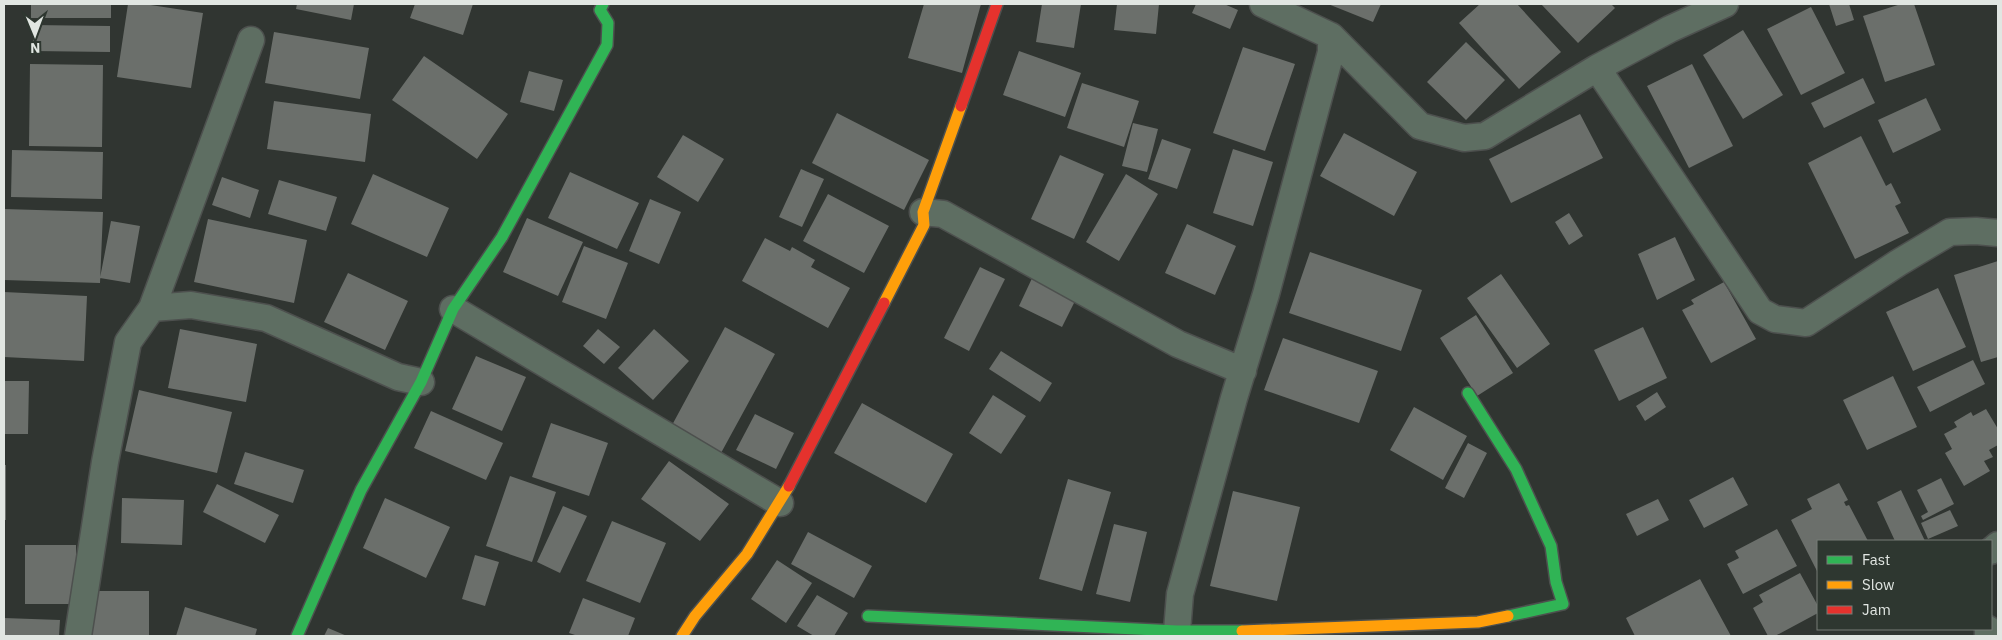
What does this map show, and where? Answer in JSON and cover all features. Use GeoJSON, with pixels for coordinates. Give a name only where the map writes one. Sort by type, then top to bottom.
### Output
{"type":"FeatureCollection","features":[{"type":"Feature","properties":{"kind":"street"},"geometry":{"type":"LineString","coordinates":[[297,636],[361,490],[421,382],[453,309],[502,237],[607,45],[608,22],[600,10],[603,4]]}},
{"type":"Feature","properties":{"kind":"street"},"geometry":{"type":"LineString","coordinates":[[682,636],[695,616],[747,554],[780,503],[924,225],[923,212],[997,4]]}},
{"type":"Feature","properties":{"kind":"street"},"geometry":{"type":"LineString","coordinates":[[1263,4],[1331,36],[1420,126],[1464,138],[1485,136],[1597,68],[1670,29],[1726,4]]}},
{"type":"Feature","properties":{"kind":"street"},"geometry":{"type":"LineString","coordinates":[[1177,631],[1180,594],[1266,294],[1331,52],[1331,36]]}},
{"type":"Feature","properties":{"kind":"street"},"geometry":{"type":"LineString","coordinates":[[78,636],[106,462],[128,342],[152,308],[251,40]]}},
{"type":"Feature","properties":{"kind":"street"},"geometry":{"type":"LineString","coordinates":[[1597,68],[1760,311],[1775,319],[1806,323],[1898,263],[1950,232],[1976,231],[1998,233]]}},
{"type":"Feature","properties":{"kind":"street"},"geometry":{"type":"LineString","coordinates":[[923,212],[942,214],[1178,344],[1243,371]]}},
{"type":"Feature","properties":{"kind":"street"},"geometry":{"type":"LineString","coordinates":[[152,308],[191,305],[266,318],[398,377],[421,382]]}},
{"type":"Feature","properties":{"kind":"street"},"geometry":{"type":"LineString","coordinates":[[453,309],[780,503]]}},
{"type":"Feature","properties":{"kind":"street"},"geometry":{"type":"LineString","coordinates":[[868,616],[1262,634],[1478,622],[1563,604],[1556,582],[1551,546],[1516,469],[1468,393]]}},
{"type":"Feature","properties":{"kind":"building"},"geometry":{"type":"Polygon","coordinates":[[[31,4],[111,4],[111,18],[31,18],[31,4]]]}},
{"type":"Feature","properties":{"kind":"building"},"geometry":{"type":"Polygon","coordinates":[[[128,4],[144,4],[203,13],[191,88],[117,77],[128,4]]]}},
{"type":"Feature","properties":{"kind":"building"},"geometry":{"type":"Polygon","coordinates":[[[297,4],[354,4],[351,20],[296,9],[297,4]]]}},
{"type":"Feature","properties":{"kind":"building"},"geometry":{"type":"Polygon","coordinates":[[[415,4],[473,4],[463,35],[410,18],[415,4]]]}},
{"type":"Feature","properties":{"kind":"building"},"geometry":{"type":"Polygon","coordinates":[[[924,4],[981,4],[962,73],[908,58],[924,4]]]}},
{"type":"Feature","properties":{"kind":"building"},"geometry":{"type":"Polygon","coordinates":[[[1042,4],[1081,4],[1074,48],[1036,42],[1042,4]]]}},
{"type":"Feature","properties":{"kind":"building"},"geometry":{"type":"Polygon","coordinates":[[[1117,4],[1159,4],[1156,34],[1114,30],[1117,4]]]}},
{"type":"Feature","properties":{"kind":"building"},"geometry":{"type":"Polygon","coordinates":[[[1196,4],[1224,4],[1238,10],[1230,29],[1192,13],[1196,4]]]}},
{"type":"Feature","properties":{"kind":"building"},"geometry":{"type":"Polygon","coordinates":[[[1328,4],[1381,4],[1373,22],[1328,4]]]}},
{"type":"Feature","properties":{"kind":"building"},"geometry":{"type":"Polygon","coordinates":[[[1480,4],[1517,4],[1561,52],[1519,89],[1459,23],[1480,4]]]}},
{"type":"Feature","properties":{"kind":"building"},"geometry":{"type":"Polygon","coordinates":[[[1541,4],[1611,4],[1615,8],[1578,43],[1541,4]]]}},
{"type":"Feature","properties":{"kind":"building"},"geometry":{"type":"Polygon","coordinates":[[[1829,4],[1849,4],[1854,20],[1836,26],[1829,4]]]}},
{"type":"Feature","properties":{"kind":"building"},"geometry":{"type":"Polygon","coordinates":[[[1901,4],[1914,4],[1935,65],[1885,82],[1863,16],[1901,4]]]}},
{"type":"Feature","properties":{"kind":"building"},"geometry":{"type":"Polygon","coordinates":[[[1811,7],[1845,73],[1801,95],[1767,29],[1811,7]]]}},
{"type":"Feature","properties":{"kind":"building"},"geometry":{"type":"Polygon","coordinates":[[[33,25],[110,26],[110,52],[33,51],[33,25]]]}},
{"type":"Feature","properties":{"kind":"building"},"geometry":{"type":"Polygon","coordinates":[[[1743,30],[1783,95],[1743,119],[1703,55],[1743,30]]]}},
{"type":"Feature","properties":{"kind":"building"},"geometry":{"type":"Polygon","coordinates":[[[274,32],[369,48],[360,99],[265,83],[274,32]]]}},
{"type":"Feature","properties":{"kind":"building"},"geometry":{"type":"Polygon","coordinates":[[[1466,42],[1505,80],[1466,120],[1427,82],[1466,42]]]}},
{"type":"Feature","properties":{"kind":"building"},"geometry":{"type":"Polygon","coordinates":[[[1243,47],[1295,64],[1265,151],[1213,133],[1243,47]]]}},
{"type":"Feature","properties":{"kind":"building"},"geometry":{"type":"Polygon","coordinates":[[[1019,51],[1081,73],[1065,117],[1003,95],[1019,51]]]}},
{"type":"Feature","properties":{"kind":"building"},"geometry":{"type":"Polygon","coordinates":[[[424,56],[508,114],[477,159],[392,100],[424,56]]]}},
{"type":"Feature","properties":{"kind":"building"},"geometry":{"type":"Polygon","coordinates":[[[30,64],[103,65],[102,147],[29,146],[30,64]]]}},
{"type":"Feature","properties":{"kind":"building"},"geometry":{"type":"Polygon","coordinates":[[[1692,64],[1733,146],[1689,168],[1647,86],[1692,64]]]}},
{"type":"Feature","properties":{"kind":"building"},"geometry":{"type":"Polygon","coordinates":[[[529,71],[563,80],[554,111],[520,102],[529,71]]]}},
{"type":"Feature","properties":{"kind":"building"},"geometry":{"type":"Polygon","coordinates":[[[1863,78],[1875,103],[1824,128],[1811,103],[1863,78]]]}},
{"type":"Feature","properties":{"kind":"building"},"geometry":{"type":"Polygon","coordinates":[[[1082,83],[1139,101],[1124,147],[1067,128],[1082,83]]]}},
{"type":"Feature","properties":{"kind":"building"},"geometry":{"type":"Polygon","coordinates":[[[1926,98],[1941,130],[1893,153],[1878,120],[1926,98]]]}},
{"type":"Feature","properties":{"kind":"building"},"geometry":{"type":"Polygon","coordinates":[[[274,101],[371,114],[365,162],[267,149],[274,101]]]}},
{"type":"Feature","properties":{"kind":"building"},"geometry":{"type":"Polygon","coordinates":[[[837,113],[929,160],[904,210],[812,163],[837,113]]]}},
{"type":"Feature","properties":{"kind":"building"},"geometry":{"type":"Polygon","coordinates":[[[1580,114],[1603,158],[1511,203],[1489,159],[1580,114]]]}},
{"type":"Feature","properties":{"kind":"building"},"geometry":{"type":"Polygon","coordinates":[[[1133,123],[1158,129],[1147,172],[1122,166],[1133,123]]]}},
{"type":"Feature","properties":{"kind":"building"},"geometry":{"type":"Polygon","coordinates":[[[1344,133],[1417,172],[1394,216],[1320,176],[1344,133]]]}},
{"type":"Feature","properties":{"kind":"building"},"geometry":{"type":"Polygon","coordinates":[[[683,135],[724,159],[698,202],[657,177],[683,135]]]}},
{"type":"Feature","properties":{"kind":"building"},"geometry":{"type":"Polygon","coordinates":[[[1861,136],[1886,186],[1891,183],[1901,203],[1895,206],[1909,233],[1855,259],[1808,163],[1861,136]]]}},
{"type":"Feature","properties":{"kind":"building"},"geometry":{"type":"Polygon","coordinates":[[[1162,139],[1191,149],[1177,189],[1148,179],[1162,139]]]}},
{"type":"Feature","properties":{"kind":"building"},"geometry":{"type":"Polygon","coordinates":[[[1233,149],[1273,162],[1253,226],[1213,213],[1233,149]]]}},
{"type":"Feature","properties":{"kind":"building"},"geometry":{"type":"Polygon","coordinates":[[[12,150],[103,152],[102,199],[11,197],[12,150]]]}},
{"type":"Feature","properties":{"kind":"building"},"geometry":{"type":"Polygon","coordinates":[[[1060,155],[1104,174],[1074,239],[1031,219],[1060,155]]]}},
{"type":"Feature","properties":{"kind":"building"},"geometry":{"type":"Polygon","coordinates":[[[801,169],[824,179],[802,227],[779,217],[801,169]]]}},
{"type":"Feature","properties":{"kind":"building"},"geometry":{"type":"Polygon","coordinates":[[[570,172],[639,203],[617,249],[548,218],[570,172]]]}},
{"type":"Feature","properties":{"kind":"building"},"geometry":{"type":"Polygon","coordinates":[[[373,174],[449,208],[427,257],[351,224],[373,174]]]}},
{"type":"Feature","properties":{"kind":"building"},"geometry":{"type":"Polygon","coordinates":[[[1126,174],[1158,194],[1119,261],[1086,242],[1126,174]]]}},
{"type":"Feature","properties":{"kind":"building"},"geometry":{"type":"Polygon","coordinates":[[[222,177],[259,190],[250,218],[212,205],[222,177]]]}},
{"type":"Feature","properties":{"kind":"building"},"geometry":{"type":"Polygon","coordinates":[[[279,180],[337,197],[326,231],[268,214],[279,180]]]}},
{"type":"Feature","properties":{"kind":"building"},"geometry":{"type":"Polygon","coordinates":[[[828,194],[889,226],[864,273],[803,241],[828,194]]]}},
{"type":"Feature","properties":{"kind":"building"},"geometry":{"type":"Polygon","coordinates":[[[650,199],[681,212],[659,264],[629,251],[650,199]]]}},
{"type":"Feature","properties":{"kind":"building"},"geometry":{"type":"Polygon","coordinates":[[[4,209],[103,212],[100,283],[4,280],[4,209]]]}},
{"type":"Feature","properties":{"kind":"building"},"geometry":{"type":"Polygon","coordinates":[[[1569,213],[1583,236],[1569,245],[1555,222],[1569,213]]]}},
{"type":"Feature","properties":{"kind":"building"},"geometry":{"type":"Polygon","coordinates":[[[527,218],[583,242],[558,296],[503,272],[527,218]]]}},
{"type":"Feature","properties":{"kind":"building"},"geometry":{"type":"Polygon","coordinates":[[[208,219],[307,240],[294,303],[194,282],[208,219]]]}},
{"type":"Feature","properties":{"kind":"building"},"geometry":{"type":"Polygon","coordinates":[[[111,221],[140,226],[130,283],[100,278],[111,221]]]}},
{"type":"Feature","properties":{"kind":"building"},"geometry":{"type":"Polygon","coordinates":[[[1187,224],[1236,246],[1215,295],[1165,273],[1187,224]]]}},
{"type":"Feature","properties":{"kind":"building"},"geometry":{"type":"Polygon","coordinates":[[[1675,237],[1695,280],[1657,300],[1638,254],[1675,237]]]}},
{"type":"Feature","properties":{"kind":"building"},"geometry":{"type":"Polygon","coordinates":[[[765,238],[790,251],[792,247],[815,260],[811,267],[850,288],[828,328],[742,281],[765,238]]]}},
{"type":"Feature","properties":{"kind":"building"},"geometry":{"type":"Polygon","coordinates":[[[584,246],[628,263],[606,319],[562,302],[584,246]]]}},
{"type":"Feature","properties":{"kind":"building"},"geometry":{"type":"Polygon","coordinates":[[[1310,252],[1422,290],[1401,351],[1289,313],[1310,252]]]}},
{"type":"Feature","properties":{"kind":"building"},"geometry":{"type":"Polygon","coordinates":[[[1998,261],[1998,357],[1981,362],[1954,275],[1998,261]]]}},
{"type":"Feature","properties":{"kind":"building"},"geometry":{"type":"Polygon","coordinates":[[[980,267],[1005,279],[969,351],[944,338],[980,267]]]}},
{"type":"Feature","properties":{"kind":"building"},"geometry":{"type":"Polygon","coordinates":[[[348,273],[408,301],[385,350],[324,322],[348,273]]]}},
{"type":"Feature","properties":{"kind":"building"},"geometry":{"type":"Polygon","coordinates":[[[1034,274],[1078,295],[1062,327],[1019,306],[1034,274]]]}},
{"type":"Feature","properties":{"kind":"building"},"geometry":{"type":"Polygon","coordinates":[[[1501,274],[1550,344],[1517,368],[1467,298],[1501,274]]]}},
{"type":"Feature","properties":{"kind":"building"},"geometry":{"type":"Polygon","coordinates":[[[1724,282],[1756,339],[1711,363],[1682,310],[1694,304],[1691,300],[1724,282]]]}},
{"type":"Feature","properties":{"kind":"building"},"geometry":{"type":"Polygon","coordinates":[[[1938,288],[1966,347],[1913,371],[1886,312],[1938,288]]]}},
{"type":"Feature","properties":{"kind":"building"},"geometry":{"type":"Polygon","coordinates":[[[4,292],[87,296],[84,361],[4,357],[4,292]]]}},
{"type":"Feature","properties":{"kind":"building"},"geometry":{"type":"Polygon","coordinates":[[[1476,315],[1513,373],[1477,396],[1440,338],[1476,315]]]}},
{"type":"Feature","properties":{"kind":"building"},"geometry":{"type":"Polygon","coordinates":[[[725,327],[775,354],[721,453],[671,427],[725,327]]]}},
{"type":"Feature","properties":{"kind":"building"},"geometry":{"type":"Polygon","coordinates":[[[1643,327],[1667,378],[1619,401],[1594,350],[1643,327]]]}},
{"type":"Feature","properties":{"kind":"building"},"geometry":{"type":"Polygon","coordinates":[[[180,329],[257,344],[246,402],[168,388],[180,329]]]}},
{"type":"Feature","properties":{"kind":"building"},"geometry":{"type":"Polygon","coordinates":[[[598,329],[620,347],[604,364],[583,346],[598,329]]]}},
{"type":"Feature","properties":{"kind":"building"},"geometry":{"type":"Polygon","coordinates":[[[654,329],[689,361],[653,400],[618,368],[654,329]]]}},
{"type":"Feature","properties":{"kind":"building"},"geometry":{"type":"Polygon","coordinates":[[[1283,338],[1378,371],[1359,423],[1264,390],[1283,338]]]}},
{"type":"Feature","properties":{"kind":"building"},"geometry":{"type":"Polygon","coordinates":[[[1001,351],[1052,383],[1040,402],[989,369],[1001,351]]]}},
{"type":"Feature","properties":{"kind":"building"},"geometry":{"type":"Polygon","coordinates":[[[476,356],[526,377],[502,431],[452,409],[476,356]]]}},
{"type":"Feature","properties":{"kind":"building"},"geometry":{"type":"Polygon","coordinates":[[[1973,360],[1985,384],[1930,412],[1917,387],[1973,360]]]}},
{"type":"Feature","properties":{"kind":"building"},"geometry":{"type":"Polygon","coordinates":[[[1893,376],[1917,427],[1867,450],[1843,400],[1893,376]]]}},
{"type":"Feature","properties":{"kind":"building"},"geometry":{"type":"Polygon","coordinates":[[[4,381],[29,381],[28,434],[4,434],[4,381]]]}},
{"type":"Feature","properties":{"kind":"building"},"geometry":{"type":"Polygon","coordinates":[[[139,390],[232,412],[217,473],[125,451],[139,390]]]}},
{"type":"Feature","properties":{"kind":"building"},"geometry":{"type":"Polygon","coordinates":[[[1657,392],[1666,407],[1645,421],[1636,406],[1657,392]]]}},
{"type":"Feature","properties":{"kind":"building"},"geometry":{"type":"Polygon","coordinates":[[[993,395],[1026,416],[1001,454],[969,433],[993,395]]]}},
{"type":"Feature","properties":{"kind":"building"},"geometry":{"type":"Polygon","coordinates":[[[862,403],[953,454],[926,503],[834,453],[862,403]]]}},
{"type":"Feature","properties":{"kind":"building"},"geometry":{"type":"Polygon","coordinates":[[[1414,407],[1467,436],[1443,480],[1390,450],[1414,407]]]}},
{"type":"Feature","properties":{"kind":"building"},"geometry":{"type":"Polygon","coordinates":[[[1986,409],[1998,429],[1998,445],[1989,450],[1993,457],[1984,461],[1990,471],[1964,486],[1945,453],[1952,449],[1944,434],[1957,427],[1954,422],[1971,412],[1973,416],[1986,409]]]}},
{"type":"Feature","properties":{"kind":"building"},"geometry":{"type":"Polygon","coordinates":[[[431,411],[503,443],[486,480],[414,448],[431,411]]]}},
{"type":"Feature","properties":{"kind":"building"},"geometry":{"type":"Polygon","coordinates":[[[755,414],[794,433],[776,469],[736,450],[755,414]]]}},
{"type":"Feature","properties":{"kind":"building"},"geometry":{"type":"Polygon","coordinates":[[[551,423],[608,443],[589,496],[532,477],[551,423]]]}},
{"type":"Feature","properties":{"kind":"building"},"geometry":{"type":"Polygon","coordinates":[[[1468,443],[1487,453],[1464,498],[1445,488],[1468,443]]]}},
{"type":"Feature","properties":{"kind":"building"},"geometry":{"type":"Polygon","coordinates":[[[245,452],[304,470],[293,503],[234,484],[245,452]]]}},
{"type":"Feature","properties":{"kind":"building"},"geometry":{"type":"Polygon","coordinates":[[[669,461],[729,504],[700,541],[641,499],[669,461]]]}},
{"type":"Feature","properties":{"kind":"building"},"geometry":{"type":"Polygon","coordinates":[[[4,465],[6,465],[6,520],[4,520],[4,465]]]}},
{"type":"Feature","properties":{"kind":"building"},"geometry":{"type":"Polygon","coordinates":[[[510,476],[556,492],[532,562],[486,546],[510,476]]]}},
{"type":"Feature","properties":{"kind":"building"},"geometry":{"type":"Polygon","coordinates":[[[1733,477],[1748,505],[1704,528],[1689,500],[1733,477]]]}},
{"type":"Feature","properties":{"kind":"building"},"geometry":{"type":"Polygon","coordinates":[[[1941,478],[1954,504],[1923,520],[1921,516],[1928,512],[1917,490],[1941,478]]]}},
{"type":"Feature","properties":{"kind":"building"},"geometry":{"type":"Polygon","coordinates":[[[1068,479],[1111,492],[1082,591],[1039,579],[1068,479]]]}},
{"type":"Feature","properties":{"kind":"building"},"geometry":{"type":"Polygon","coordinates":[[[1839,483],[1848,500],[1844,502],[1846,506],[1849,505],[1867,540],[1817,540],[1817,571],[1791,520],[1812,509],[1807,499],[1839,483]]]}},
{"type":"Feature","properties":{"kind":"building"},"geometry":{"type":"Polygon","coordinates":[[[217,484],[279,515],[265,543],[203,512],[217,484]]]}},
{"type":"Feature","properties":{"kind":"building"},"geometry":{"type":"Polygon","coordinates":[[[1901,490],[1925,540],[1895,540],[1877,502],[1901,490]]]}},
{"type":"Feature","properties":{"kind":"building"},"geometry":{"type":"Polygon","coordinates":[[[1233,491],[1300,507],[1277,601],[1210,586],[1233,491]]]}},
{"type":"Feature","properties":{"kind":"building"},"geometry":{"type":"Polygon","coordinates":[[[122,498],[184,500],[182,545],[121,543],[122,498]]]}},
{"type":"Feature","properties":{"kind":"building"},"geometry":{"type":"Polygon","coordinates":[[[385,498],[450,527],[426,578],[363,548],[385,498]]]}},
{"type":"Feature","properties":{"kind":"building"},"geometry":{"type":"Polygon","coordinates":[[[1658,499],[1669,520],[1637,536],[1626,514],[1658,499]]]}},
{"type":"Feature","properties":{"kind":"building"},"geometry":{"type":"Polygon","coordinates":[[[563,506],[587,516],[560,573],[537,562],[563,506]]]}},
{"type":"Feature","properties":{"kind":"building"},"geometry":{"type":"Polygon","coordinates":[[[1950,510],[1958,526],[1928,539],[1921,523],[1950,510]]]}},
{"type":"Feature","properties":{"kind":"building"},"geometry":{"type":"Polygon","coordinates":[[[612,521],[666,543],[640,603],[586,581],[612,521]]]}},
{"type":"Feature","properties":{"kind":"building"},"geometry":{"type":"Polygon","coordinates":[[[1114,524],[1147,532],[1130,602],[1096,594],[1114,524]]]}},
{"type":"Feature","properties":{"kind":"building"},"geometry":{"type":"Polygon","coordinates":[[[1777,529],[1797,566],[1743,594],[1727,564],[1739,558],[1735,551],[1777,529]]]}},
{"type":"Feature","properties":{"kind":"building"},"geometry":{"type":"Polygon","coordinates":[[[808,532],[872,566],[854,598],[791,564],[808,532]]]}},
{"type":"Feature","properties":{"kind":"building"},"geometry":{"type":"Polygon","coordinates":[[[25,545],[76,545],[76,604],[25,604],[25,545]]]}},
{"type":"Feature","properties":{"kind":"building"},"geometry":{"type":"Polygon","coordinates":[[[475,555],[499,562],[485,606],[462,599],[475,555]]]}},
{"type":"Feature","properties":{"kind":"building"},"geometry":{"type":"Polygon","coordinates":[[[777,560],[812,583],[786,623],[751,599],[777,560]]]}},
{"type":"Feature","properties":{"kind":"building"},"geometry":{"type":"Polygon","coordinates":[[[1800,573],[1817,604],[1817,614],[1775,636],[1768,636],[1753,608],[1763,602],[1759,595],[1800,573]]]}},
{"type":"Feature","properties":{"kind":"building"},"geometry":{"type":"Polygon","coordinates":[[[1700,579],[1731,636],[1635,636],[1626,618],[1700,579]]]}},
{"type":"Feature","properties":{"kind":"building"},"geometry":{"type":"Polygon","coordinates":[[[92,591],[149,591],[149,636],[92,636],[92,591]]]}},
{"type":"Feature","properties":{"kind":"building"},"geometry":{"type":"Polygon","coordinates":[[[817,595],[848,613],[834,636],[814,636],[797,626],[817,595]]]}},
{"type":"Feature","properties":{"kind":"building"},"geometry":{"type":"Polygon","coordinates":[[[583,598],[635,618],[628,636],[578,636],[569,633],[583,598]]]}},
{"type":"Feature","properties":{"kind":"building"},"geometry":{"type":"Polygon","coordinates":[[[185,607],[257,629],[255,636],[176,636],[185,607]]]}},
{"type":"Feature","properties":{"kind":"building"},"geometry":{"type":"Polygon","coordinates":[[[4,618],[60,620],[59,636],[4,636],[4,618]]]}},
{"type":"Feature","properties":{"kind":"building"},"geometry":{"type":"Polygon","coordinates":[[[328,628],[347,636],[324,636],[328,628]]]}},
{"type":"Feature","properties":{"kind":"traffic: fast"},"geometry":{"type":"LineString","coordinates":[[297,636],[361,490],[421,382],[453,309],[502,237],[607,45],[608,23],[600,10],[603,4]]}},
{"type":"Feature","properties":{"kind":"traffic: fast"},"geometry":{"type":"LineString","coordinates":[[1468,393],[1516,469],[1551,546],[1556,582],[1563,604],[1508,616]]}},
{"type":"Feature","properties":{"kind":"traffic: fast"},"geometry":{"type":"LineString","coordinates":[[868,616],[1177,631],[1242,631]]}},
{"type":"Feature","properties":{"kind":"traffic: slow"},"geometry":{"type":"LineString","coordinates":[[884,303],[924,225],[923,212],[961,106]]}},
{"type":"Feature","properties":{"kind":"traffic: slow"},"geometry":{"type":"LineString","coordinates":[[682,636],[695,616],[747,554],[789,486]]}},
{"type":"Feature","properties":{"kind":"traffic: slow"},"geometry":{"type":"LineString","coordinates":[[1242,631],[1478,622],[1508,616]]}},
{"type":"Feature","properties":{"kind":"traffic: jam"},"geometry":{"type":"LineString","coordinates":[[961,106],[997,4]]}},
{"type":"Feature","properties":{"kind":"traffic: jam"},"geometry":{"type":"LineString","coordinates":[[789,486],[884,303]]}}]}
